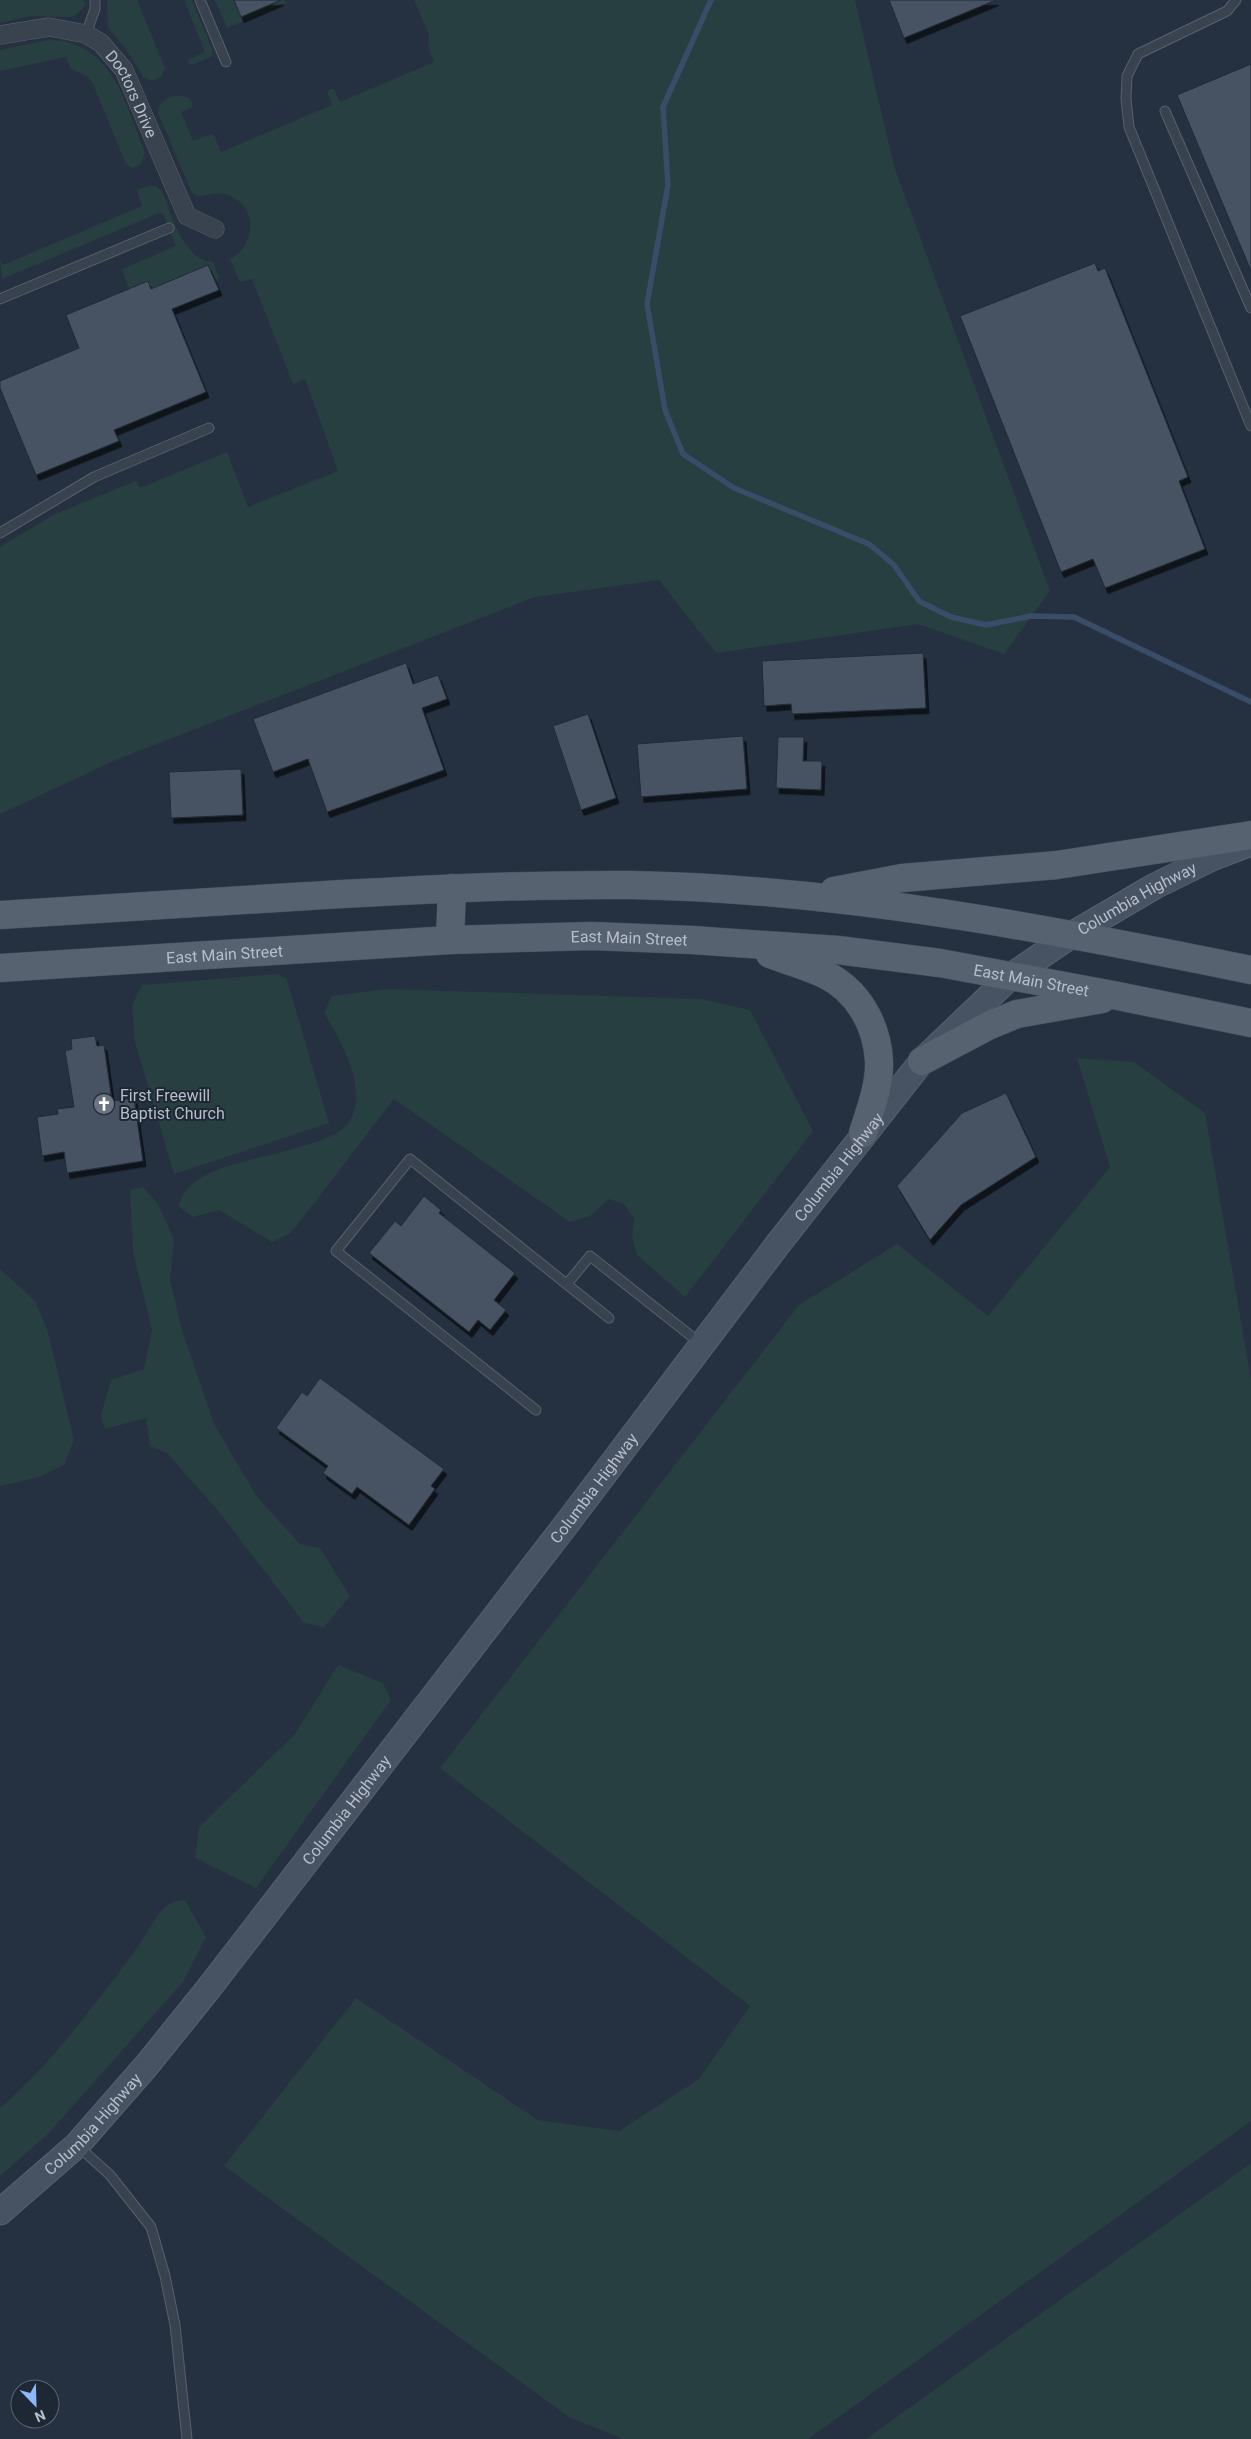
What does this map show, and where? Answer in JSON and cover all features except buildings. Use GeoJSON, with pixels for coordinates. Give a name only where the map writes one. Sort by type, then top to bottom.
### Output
{"type":"FeatureCollection","features":[{"type":"Feature","properties":{"kind":"main road"},"geometry":{"type":"LineString","coordinates":[[808,896],[902,878],[1057,865],[1251,835]]}},
{"type":"Feature","properties":{"kind":"main road","name":"Columbia Highway"},"geometry":{"type":"LineString","coordinates":[[0,2212],[77,2145],[147,2065],[209,1988],[863,1133],[922,1061],[1011,976],[1073,934],[1155,886],[1214,857],[1251,843]]}},
{"type":"Feature","properties":{"kind":"main road"},"geometry":{"type":"LineString","coordinates":[[0,915],[452,888],[633,885],[808,896],[947,912],[1073,934],[1251,970]]}},
{"type":"Feature","properties":{"kind":"main road"},"geometry":{"type":"LineString","coordinates":[[450,940],[452,888]]}},
{"type":"Feature","properties":{"kind":"main road","name":"East Main Street"},"geometry":{"type":"LineString","coordinates":[[0,968],[450,940],[592,936],[738,942],[940,963],[1251,1023]]}},
{"type":"Feature","properties":{"kind":"main road"},"geometry":{"type":"LineString","coordinates":[[738,942],[825,975],[849,990],[866,1012],[874,1034],[879,1063],[875,1093],[863,1133]]}},
{"type":"Feature","properties":{"kind":"main road"},"geometry":{"type":"LineString","coordinates":[[922,1061],[990,1025],[1017,1014],[1118,996]]}},
{"type":"Feature","properties":{"kind":"street","name":"Doctors Drive"},"geometry":{"type":"LineString","coordinates":[[0,35],[48,27],[86,34],[101,43],[124,70],[188,216],[215,229]]}},
{"type":"Feature","properties":{"kind":"lane"},"geometry":{"type":"LineString","coordinates":[[86,34],[95,9],[95,0]]}},
{"type":"Feature","properties":{"kind":"lane"},"geometry":{"type":"LineString","coordinates":[[200,0],[226,62]]}},
{"type":"Feature","properties":{"kind":"lane"},"geometry":{"type":"LineString","coordinates":[[1236,0],[1228,11],[1138,54],[1128,76],[1126,99],[1129,128],[1251,426]]}},
{"type":"Feature","properties":{"kind":"lane"},"geometry":{"type":"LineString","coordinates":[[1165,111],[1247,289],[1251,308]]}},
{"type":"Feature","properties":{"kind":"lane"},"geometry":{"type":"LineString","coordinates":[[0,298],[169,228]]}},
{"type":"Feature","properties":{"kind":"lane"},"geometry":{"type":"LineString","coordinates":[[0,533],[94,477],[209,428]]}},
{"type":"Feature","properties":{"kind":"lane"},"geometry":{"type":"LineString","coordinates":[[536,1410],[336,1251],[410,1159],[609,1318]]}},
{"type":"Feature","properties":{"kind":"lane"},"geometry":{"type":"LineString","coordinates":[[567,1284],[590,1256],[702,1345]]}},
{"type":"Feature","properties":{"kind":"lane"},"geometry":{"type":"LineString","coordinates":[[77,2145],[110,2175],[151,2228],[165,2276],[175,2325],[187,2439]]}},
{"type":"Feature","properties":{"kind":"green space"},"geometry":{"type":"Polygon","coordinates":[[[0,0],[84,0],[85,5],[76,15],[69,17],[30,16],[0,23],[0,0]]]}},
{"type":"Feature","properties":{"kind":"green space"},"geometry":{"type":"Polygon","coordinates":[[[107,0],[137,0],[165,68],[161,77],[152,81],[143,77],[128,52],[108,27],[107,0]]]}},
{"type":"Feature","properties":{"kind":"green space"},"geometry":{"type":"Polygon","coordinates":[[[184,0],[192,0],[213,51],[211,57],[191,65],[188,63],[189,59],[205,52],[184,0]]]}},
{"type":"Feature","properties":{"kind":"green space"},"geometry":{"type":"Polygon","coordinates":[[[215,0],[234,0],[241,17],[281,0],[285,0],[286,3],[227,28],[215,0]]]}},
{"type":"Feature","properties":{"kind":"green space"},"geometry":{"type":"Polygon","coordinates":[[[414,0],[855,0],[894,166],[1050,591],[1004,654],[918,624],[716,653],[659,580],[535,597],[118,759],[0,814],[0,547],[55,514],[136,481],[140,488],[227,452],[248,507],[338,471],[305,379],[293,384],[252,279],[240,282],[230,259],[239,253],[249,236],[249,217],[245,208],[238,200],[228,195],[197,196],[192,193],[158,113],[161,103],[174,96],[189,98],[193,103],[192,107],[181,112],[193,141],[211,134],[214,135],[221,152],[332,105],[327,92],[330,89],[334,89],[340,102],[434,62],[428,46],[429,35],[414,0]]]}},
{"type":"Feature","properties":{"kind":"green space"},"geometry":{"type":"Polygon","coordinates":[[[48,40],[70,43],[87,51],[102,63],[122,95],[145,152],[141,164],[133,168],[126,164],[93,84],[88,77],[71,69],[66,57],[0,71],[0,50],[48,40]]]}},
{"type":"Feature","properties":{"kind":"green space"},"geometry":{"type":"Polygon","coordinates":[[[148,186],[155,186],[162,191],[174,223],[186,245],[202,259],[213,262],[219,279],[215,280],[208,265],[158,286],[162,314],[148,281],[129,289],[122,269],[176,246],[163,214],[159,213],[2,279],[0,258],[3,265],[142,206],[137,190],[148,186]]]}},
{"type":"Feature","properties":{"kind":"green space"},"geometry":{"type":"Polygon","coordinates":[[[277,974],[286,978],[329,1123],[174,1174],[135,1042],[132,1005],[142,985],[277,974]]]}},
{"type":"Feature","properties":{"kind":"green space"},"geometry":{"type":"Polygon","coordinates":[[[387,989],[701,999],[750,1010],[813,1131],[685,1297],[637,1255],[632,1236],[634,1219],[624,1204],[609,1199],[590,1216],[570,1222],[394,1099],[291,1233],[272,1242],[219,1210],[193,1217],[178,1206],[187,1189],[201,1178],[216,1170],[315,1142],[339,1132],[346,1126],[353,1113],[356,1099],[355,1084],[346,1053],[324,1013],[332,996],[387,989]]]}},
{"type":"Feature","properties":{"kind":"green space"},"geometry":{"type":"Polygon","coordinates":[[[1077,1058],[1134,1062],[1205,1113],[1251,1379],[1251,2121],[808,2439],[623,2439],[569,2417],[224,2166],[356,1998],[538,2120],[619,2131],[699,2079],[750,2006],[440,1768],[799,1305],[897,1244],[988,1316],[1110,1167],[1077,1058]]]}},
{"type":"Feature","properties":{"kind":"green space"},"geometry":{"type":"Polygon","coordinates":[[[143,1187],[158,1204],[174,1239],[170,1280],[182,1330],[214,1424],[257,1497],[300,1544],[320,1548],[350,1596],[324,1627],[304,1623],[220,1513],[167,1453],[150,1446],[146,1418],[105,1429],[101,1415],[111,1380],[144,1369],[152,1330],[133,1252],[130,1190],[143,1187]]]}},
{"type":"Feature","properties":{"kind":"green space"},"geometry":{"type":"Polygon","coordinates":[[[0,1269],[35,1301],[47,1329],[74,1440],[64,1465],[39,1477],[0,1486],[0,1269]]]}},
{"type":"Feature","properties":{"kind":"green space"},"geometry":{"type":"Polygon","coordinates":[[[338,1665],[383,1683],[391,1700],[256,1888],[195,1858],[199,1827],[295,1734],[338,1665]]]}},
{"type":"Feature","properties":{"kind":"green space"},"geometry":{"type":"Polygon","coordinates":[[[185,1900],[206,1937],[183,1982],[48,2134],[0,2176],[0,2108],[37,2073],[70,2035],[136,1950],[162,1910],[173,1902],[185,1900]]]}},
{"type":"Feature","properties":{"kind":"green space"},"geometry":{"type":"Polygon","coordinates":[[[1251,2163],[1251,2439],[866,2439],[1251,2163]]]}},
{"type":"Feature","properties":{"kind":"waterway"},"geometry":{"type":"LineString","coordinates":[[711,0],[663,107],[668,185],[647,304],[665,410],[683,454],[734,488],[869,544],[894,565],[919,601],[951,617],[986,625],[1031,616],[1074,617],[1251,702]]}},
{"type":"Feature","properties":{"kind":"place","name":"First Freewill Baptist Church"},"geometry":{"type":"Point","coordinates":[104,1104]}}]}
